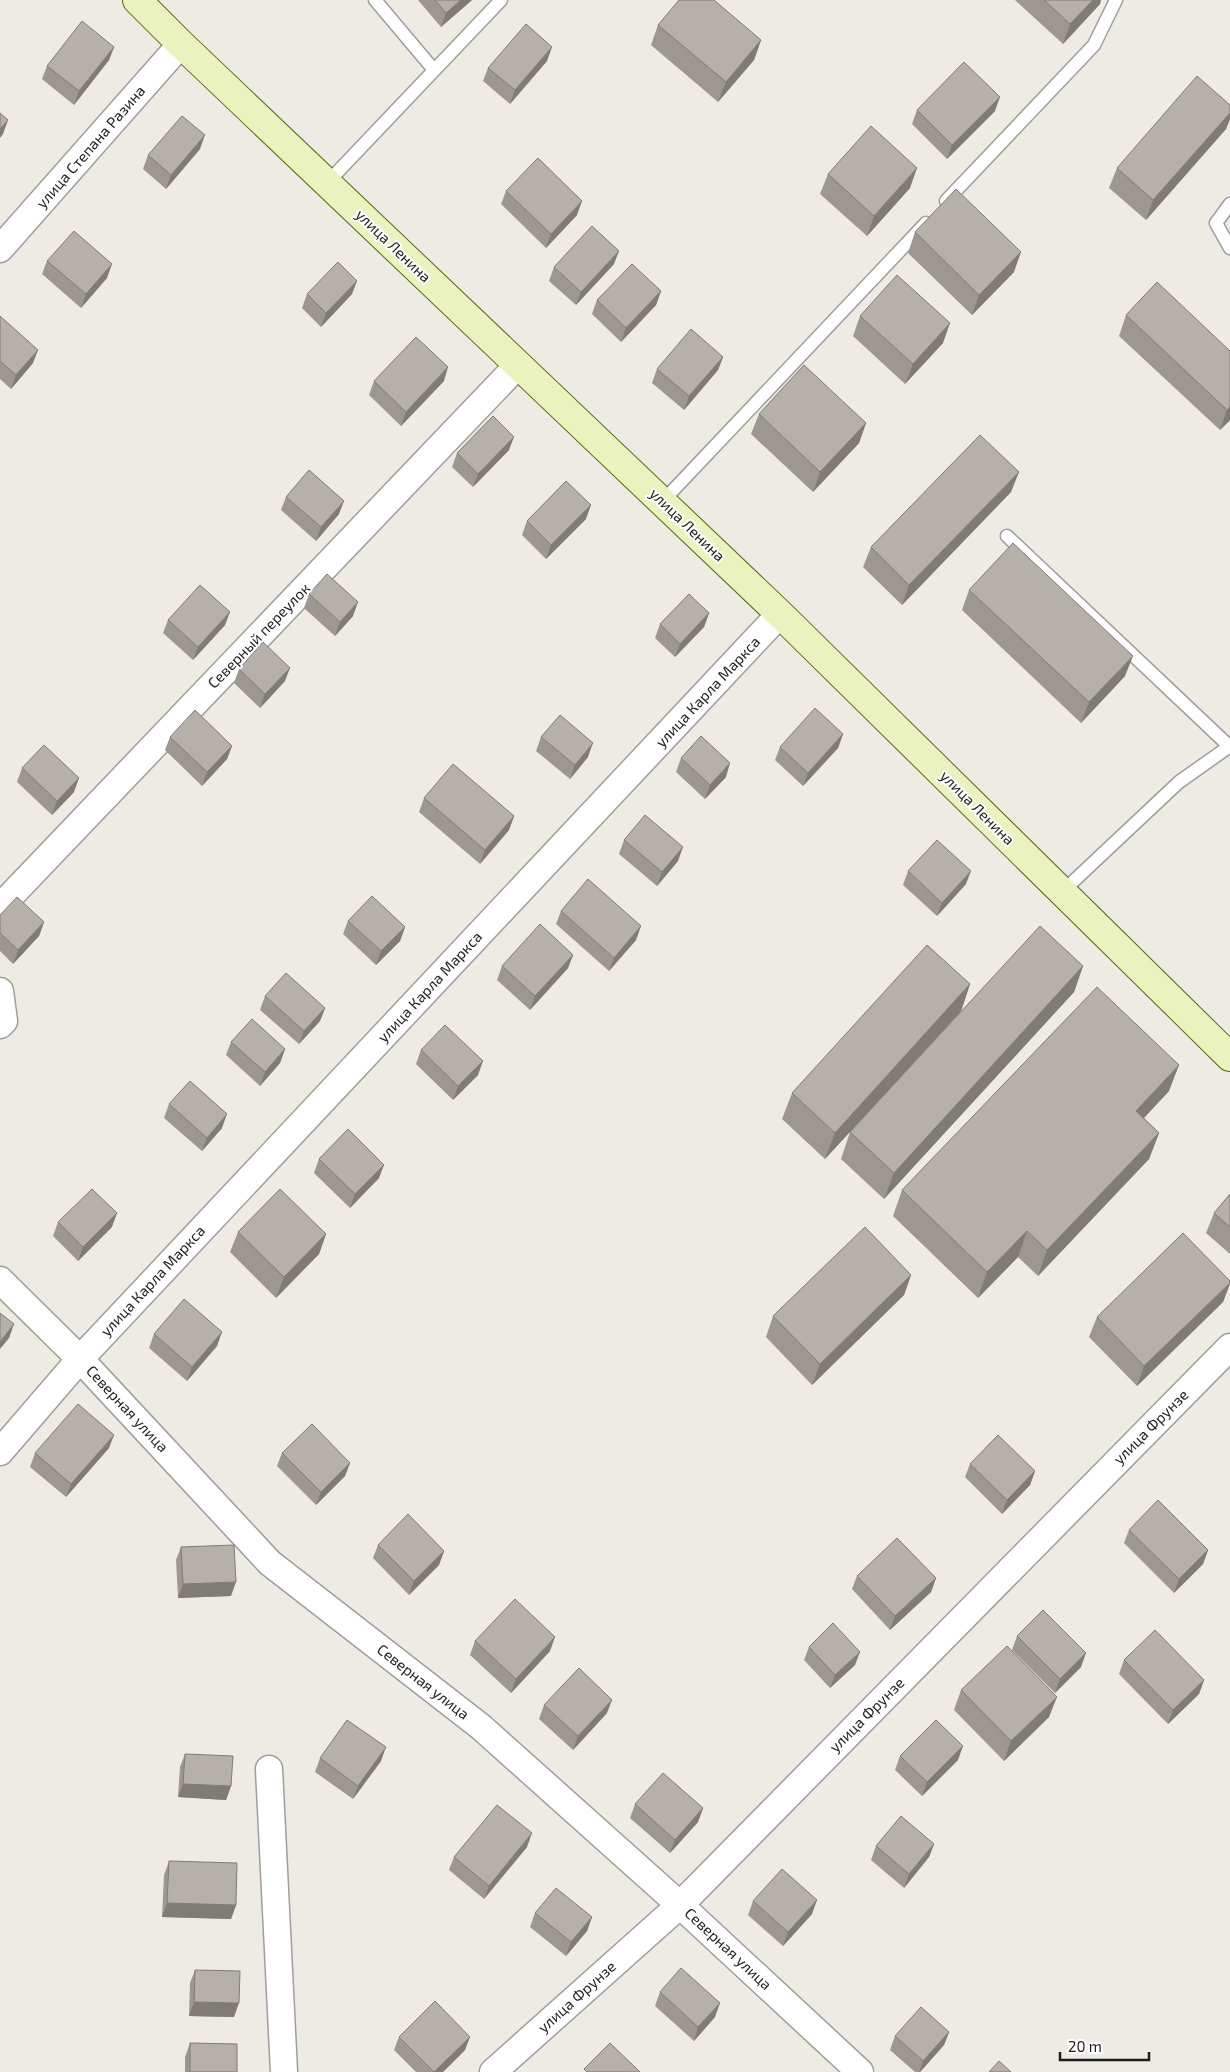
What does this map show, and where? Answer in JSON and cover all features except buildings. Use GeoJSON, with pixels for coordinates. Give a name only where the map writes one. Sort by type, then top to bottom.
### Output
{"type":"FeatureCollection","features":[{"type":"Feature","properties":{"kind":"main road","name":"улица Ленина"},"geometry":{"type":"LineString","coordinates":[[137,0],[780,614],[1230,1057]]}},
{"type":"Feature","properties":{"kind":"street","name":"улица Степана Разина"},"geometry":{"type":"LineString","coordinates":[[0,249],[181,44]]}},
{"type":"Feature","properties":{"kind":"street","name":"Северный переулок"},"geometry":{"type":"LineString","coordinates":[[0,908],[518,365]]}},
{"type":"Feature","properties":{"kind":"street","name":"улица Карла Маркса"},"geometry":{"type":"LineString","coordinates":[[0,1452],[80,1359],[780,614]]}},
{"type":"Feature","properties":{"kind":"street"},"geometry":{"type":"LineString","coordinates":[[0,991],[4,1021],[0,1025]]}},
{"type":"Feature","properties":{"kind":"street","name":"Северная улица"},"geometry":{"type":"LineString","coordinates":[[0,1280],[80,1359],[270,1563],[481,1727],[680,1905],[860,2072]]}},
{"type":"Feature","properties":{"kind":"street","name":"улица Фрунзе"},"geometry":{"type":"LineString","coordinates":[[493,2072],[680,1905],[1230,1347]]}},
{"type":"Feature","properties":{"kind":"street"},"geometry":{"type":"LineString","coordinates":[[269,1769],[284,2072]]}},
{"type":"Feature","properties":{"kind":"lane"},"geometry":{"type":"LineString","coordinates":[[375,0],[434,70]]}},
{"type":"Feature","properties":{"kind":"lane"},"geometry":{"type":"LineString","coordinates":[[327,183],[501,0]]}},
{"type":"Feature","properties":{"kind":"lane"},"geometry":{"type":"LineString","coordinates":[[662,502],[1094,45],[1116,0]]}},
{"type":"Feature","properties":{"kind":"lane"},"geometry":{"type":"LineString","coordinates":[[1230,204],[1216,224],[1230,248]]}},
{"type":"Feature","properties":{"kind":"lane"},"geometry":{"type":"LineString","coordinates":[[1007,536],[1229,746],[1179,782],[1062,892]]}}]}
